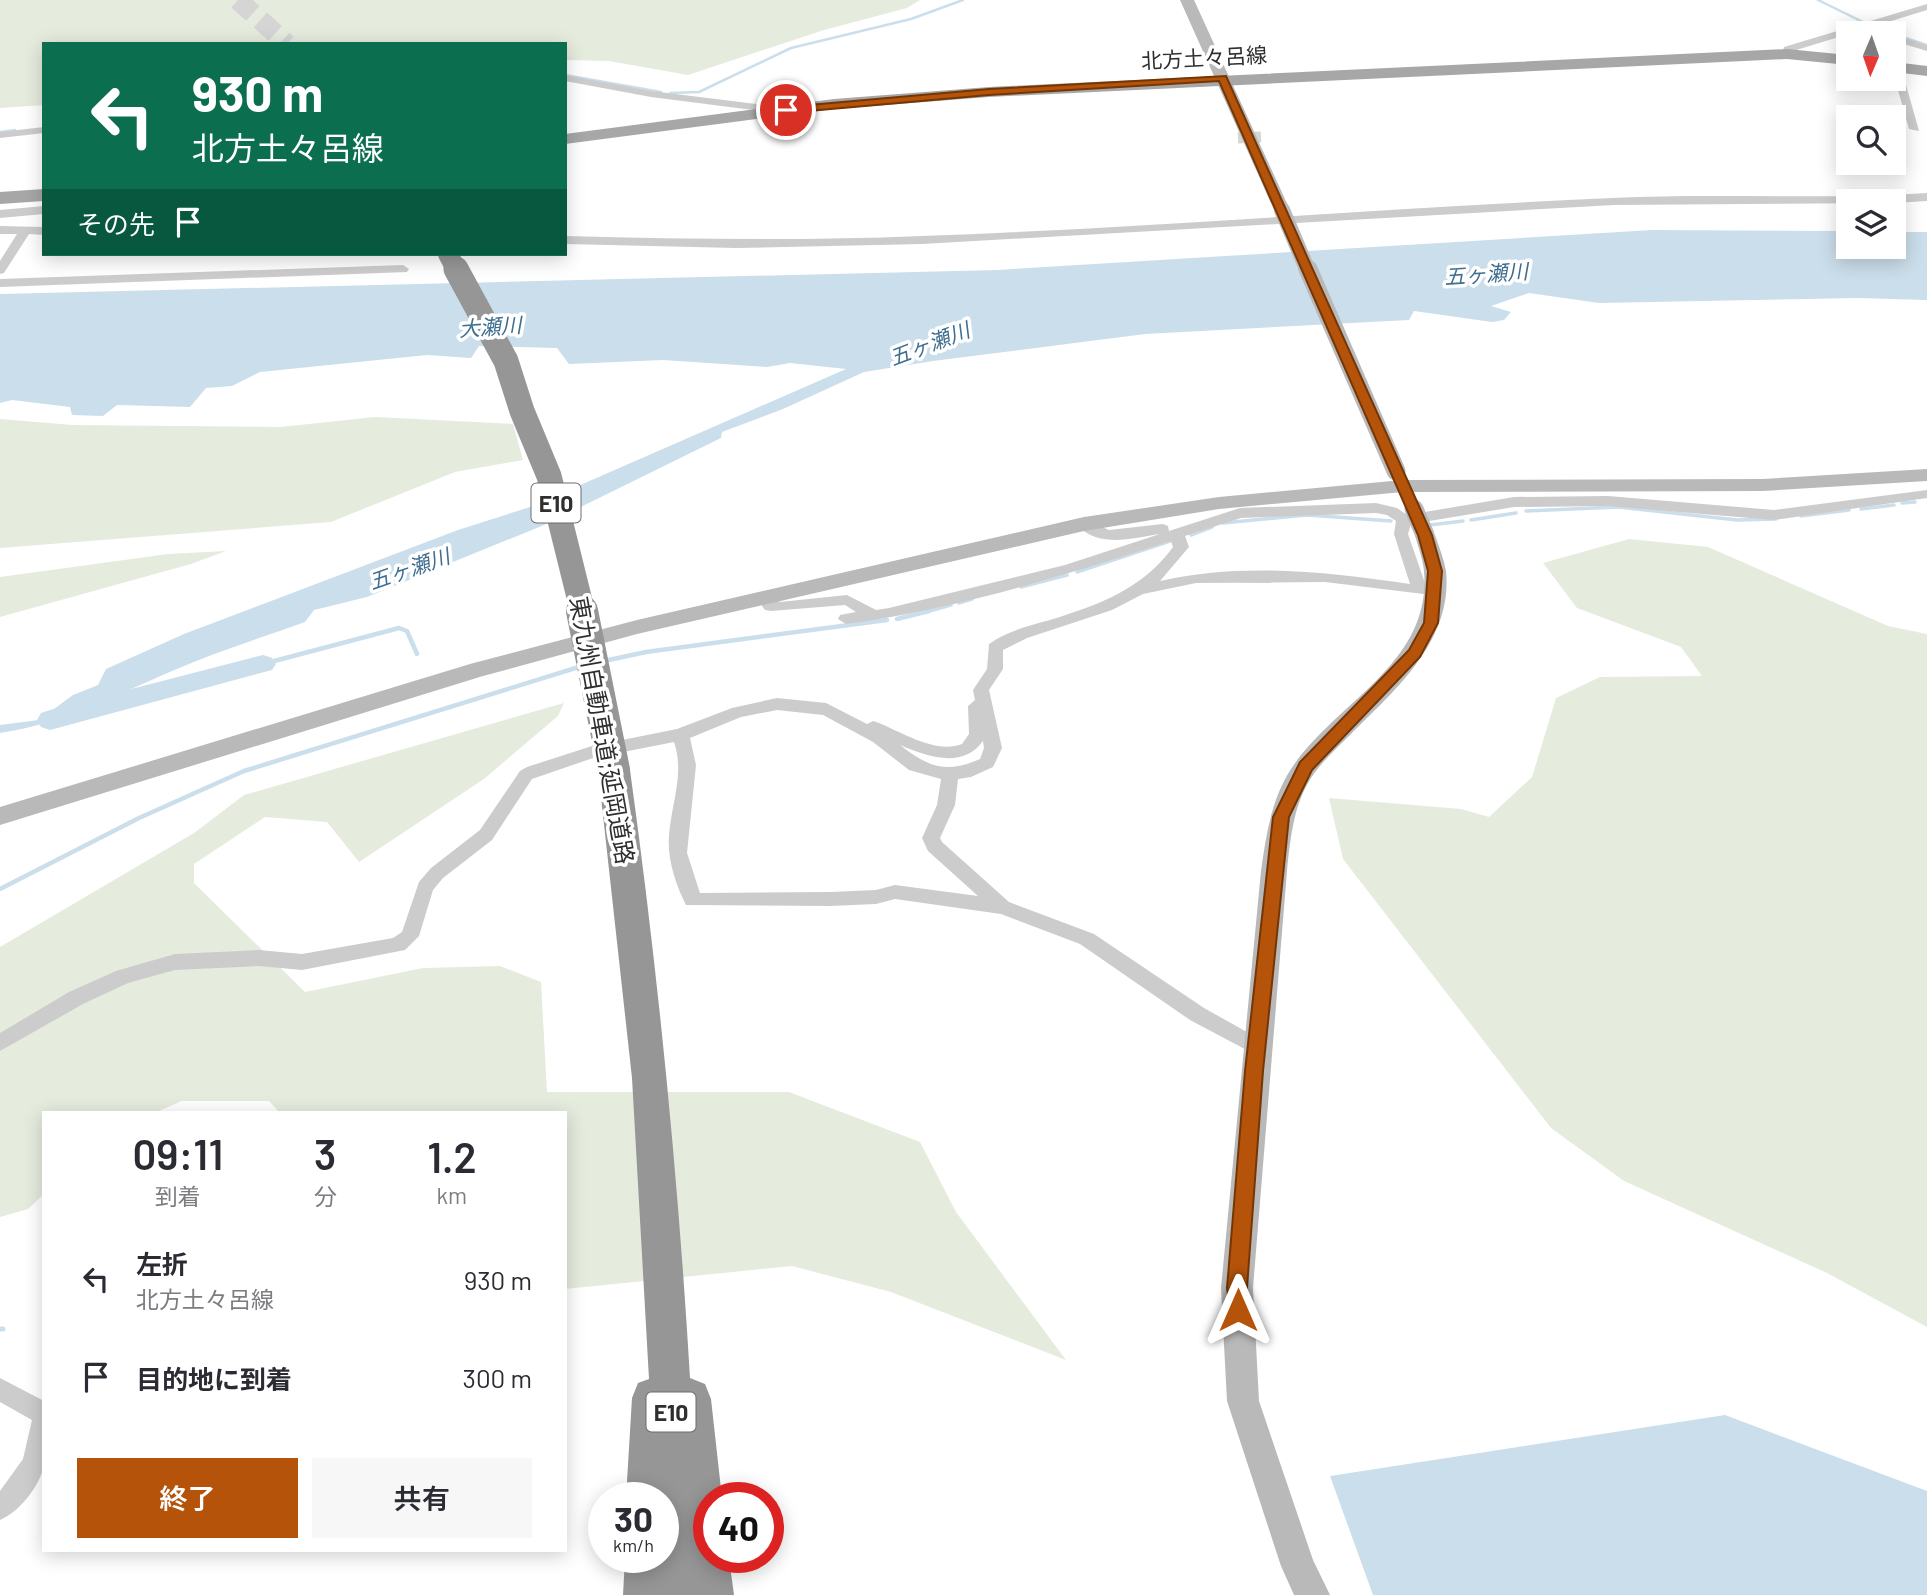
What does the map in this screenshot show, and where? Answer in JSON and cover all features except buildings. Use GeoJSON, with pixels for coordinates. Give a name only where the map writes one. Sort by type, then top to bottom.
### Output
{"type":"FeatureCollection","features":[{"type":"Feature","properties":{"kind":"highway","name":"東九州自動車道;延岡道路"},"geometry":{"type":"LineString","coordinates":[[449,256],[506,361],[522,411],[549,476],[584,618],[614,770],[632,900],[652,1085],[669,1360],[676,1595]]}},
{"type":"Feature","properties":{"kind":"highway"},"geometry":{"type":"LineString","coordinates":[[652,1085],[678,1288],[711,1595]]}},
{"type":"Feature","properties":{"kind":"highway","name":"東九州自動車道;延岡道路"},"geometry":{"type":"LineString","coordinates":[[658,1482],[660,1230]]}},
{"type":"Feature","properties":{"kind":"highway"},"geometry":{"type":"LineString","coordinates":[[649,1482],[657,1354]]}},
{"type":"Feature","properties":{"kind":"highway"},"geometry":{"type":"LineString","coordinates":[[646,1595],[647,1573]]}},
{"type":"Feature","properties":{"kind":"highway"},"geometry":{"type":"LineString","coordinates":[[658,1573],[658,1595]]}},
{"type":"Feature","properties":{"kind":"main road","name":"北方土々呂線"},"geometry":{"type":"LineString","coordinates":[[567,139],[762,112],[989,92],[1223,78],[1787,54],[1836,59]]}},
{"type":"Feature","properties":{"kind":"main road"},"geometry":{"type":"LineString","coordinates":[[1906,68],[1927,71]]}},
{"type":"Feature","properties":{"kind":"main road"},"geometry":{"type":"LineString","coordinates":[[0,198],[42,195]]}},
{"type":"Feature","properties":{"kind":"street"},"geometry":{"type":"LineString","coordinates":[[1186,0],[1282,209],[1400,478],[1409,514],[1425,535],[1435,571],[1428,591]]}},
{"type":"Feature","properties":{"kind":"street"},"geometry":{"type":"LineString","coordinates":[[1879,21],[1927,7]]}},
{"type":"Feature","properties":{"kind":"street"},"geometry":{"type":"LineString","coordinates":[[1787,54],[1788,49],[1836,34]]}},
{"type":"Feature","properties":{"kind":"street"},"geometry":{"type":"LineString","coordinates":[[1906,41],[1927,47]]}},
{"type":"Feature","properties":{"kind":"street"},"geometry":{"type":"LineString","coordinates":[[567,78],[651,94],[756,107],[762,112]]}},
{"type":"Feature","properties":{"kind":"street"},"geometry":{"type":"LineString","coordinates":[[1903,91],[1915,129]]}},
{"type":"Feature","properties":{"kind":"street"},"geometry":{"type":"LineString","coordinates":[[0,135],[42,130]]}},
{"type":"Feature","properties":{"kind":"street"},"geometry":{"type":"LineString","coordinates":[[567,240],[842,243],[1452,208],[1641,200],[1747,198],[1863,201],[1927,197]]}},
{"type":"Feature","properties":{"kind":"street"},"geometry":{"type":"LineString","coordinates":[[1317,204],[1434,205],[1452,208]]}},
{"type":"Feature","properties":{"kind":"street"},"geometry":{"type":"LineString","coordinates":[[1131,228],[1137,223],[1246,208]]}},
{"type":"Feature","properties":{"kind":"street"},"geometry":{"type":"LineString","coordinates":[[0,215],[42,210]]}},
{"type":"Feature","properties":{"kind":"street"},"geometry":{"type":"LineString","coordinates":[[0,215],[42,216]]}},
{"type":"Feature","properties":{"kind":"street"},"geometry":{"type":"LineString","coordinates":[[0,230],[42,231]]}},
{"type":"Feature","properties":{"kind":"street"},"geometry":{"type":"LineString","coordinates":[[0,269],[26,230]]}},
{"type":"Feature","properties":{"kind":"street"},"geometry":{"type":"LineString","coordinates":[[0,283],[403,269]]}},
{"type":"Feature","properties":{"kind":"street"},"geometry":{"type":"LineString","coordinates":[[0,817],[478,670],[637,627],[1084,524],[1400,478],[1749,485],[1927,475]]}},
{"type":"Feature","properties":{"kind":"street"},"geometry":{"type":"LineString","coordinates":[[846,619],[1069,569],[1240,513],[1376,508],[1409,514],[1514,502],[1608,501],[1774,515],[1927,494]]}},
{"type":"Feature","properties":{"kind":"street"},"geometry":{"type":"LineString","coordinates":[[1312,1595],[1298,1566],[1243,1401],[1237,1288],[1256,1047],[1281,817],[1306,766],[1414,653],[1431,623],[1428,591],[1401,534],[1409,514]]}},
{"type":"Feature","properties":{"kind":"street"},"geometry":{"type":"LineString","coordinates":[[1084,524],[1089,531],[1101,535],[1182,530]]}},
{"type":"Feature","properties":{"kind":"street"},"geometry":{"type":"LineString","coordinates":[[1143,590],[1158,578],[1181,547],[1182,530]]}},
{"type":"Feature","properties":{"kind":"street"},"geometry":{"type":"LineString","coordinates":[[0,1043],[76,998],[123,978],[175,962],[259,958],[302,962],[398,945],[410,936],[425,887],[437,873],[486,835],[526,775],[592,752],[680,735],[738,712],[776,704],[811,705],[933,751],[957,753],[967,749],[977,734],[974,712],[981,690],[995,669],[995,648],[1004,640],[1093,612],[1143,590],[1196,578],[1285,577],[1342,578],[1428,591]]}},
{"type":"Feature","properties":{"kind":"street"},"geometry":{"type":"LineString","coordinates":[[764,598],[771,606],[780,607],[847,600],[873,615]]}},
{"type":"Feature","properties":{"kind":"street"},"geometry":{"type":"LineString","coordinates":[[840,717],[879,738],[915,766],[950,775],[979,769],[990,757],[992,735],[981,705],[981,690]]}},
{"type":"Feature","properties":{"kind":"street"},"geometry":{"type":"LineString","coordinates":[[680,735],[689,758],[689,775],[677,850],[693,900],[830,899],[876,897],[895,892],[1002,906],[1087,939],[1197,1014],[1256,1047]]}},
{"type":"Feature","properties":{"kind":"street"},"geometry":{"type":"LineString","coordinates":[[950,775],[946,806],[930,838],[934,846],[1002,906]]}},
{"type":"Feature","properties":{"kind":"street"},"geometry":{"type":"LineString","coordinates":[[0,1389],[42,1414]]}},
{"type":"Feature","properties":{"kind":"street"},"geometry":{"type":"LineString","coordinates":[[0,1508],[32,1472],[42,1440]]}},
{"type":"Feature","properties":{"kind":"shaded area"},"geometry":{"type":"Polygon","coordinates":[[[0,0],[920,0],[907,8],[824,30],[688,75],[609,61],[567,60],[567,42],[42,42],[42,105],[0,108],[0,0]]]}},
{"type":"Feature","properties":{"kind":"shaded area"},"geometry":{"type":"Polygon","coordinates":[[[375,417],[513,424],[523,460],[455,472],[331,522],[0,548],[0,419],[73,425],[280,427],[375,417]]]}},
{"type":"Feature","properties":{"kind":"shaded area"},"geometry":{"type":"Polygon","coordinates":[[[1629,539],[1708,547],[1888,626],[1927,634],[1927,1327],[1827,1273],[1624,1181],[1551,1128],[1343,859],[1329,798],[1461,809],[1489,817],[1532,777],[1556,698],[1600,677],[1702,676],[1681,647],[1577,608],[1543,563],[1629,539]]]}},
{"type":"Feature","properties":{"kind":"shaded area"},"geometry":{"type":"Polygon","coordinates":[[[226,551],[191,564],[0,617],[0,577],[168,554],[226,551]]]}},
{"type":"Feature","properties":{"kind":"shaded area"},"geometry":{"type":"Polygon","coordinates":[[[564,703],[558,716],[484,779],[359,862],[327,822],[265,817],[194,864],[194,883],[305,992],[423,968],[500,966],[541,982],[547,1092],[789,1092],[920,1142],[956,1212],[1066,1360],[891,1292],[792,1266],[567,1289],[567,1111],[278,1111],[269,1101],[182,1101],[159,1111],[42,1111],[42,1196],[28,1209],[0,1217],[0,947],[194,833],[244,795],[564,703]]]}},
{"type":"Feature","properties":{"kind":"water"},"geometry":{"type":"Polygon","coordinates":[[[1652,230],[1836,231],[1836,259],[1906,259],[1906,232],[1927,232],[1927,300],[1858,298],[1599,303],[1529,293],[1491,306],[1511,312],[1504,320],[1492,322],[1414,311],[1409,320],[1145,334],[864,372],[783,409],[722,432],[721,438],[544,525],[367,597],[314,610],[305,622],[172,671],[88,708],[45,723],[0,733],[0,725],[39,720],[73,695],[98,685],[106,669],[184,634],[458,530],[530,507],[846,369],[790,363],[767,367],[663,360],[569,364],[557,348],[479,346],[471,358],[427,355],[260,372],[232,386],[206,388],[190,407],[117,405],[103,416],[72,415],[70,407],[12,400],[0,403],[0,294],[997,270],[1652,230]]]}},
{"type":"Feature","properties":{"kind":"water"},"geometry":{"type":"Polygon","coordinates":[[[1725,1415],[1927,1491],[1927,1595],[1373,1595],[1330,1476],[1725,1415]]]}},
{"type":"Feature","properties":{"kind":"waterway"},"geometry":{"type":"LineString","coordinates":[[670,93],[699,92],[791,48],[911,19],[963,0]]}},
{"type":"Feature","properties":{"kind":"waterway"},"geometry":{"type":"LineString","coordinates":[[1818,0],[1861,21]]}},
{"type":"Feature","properties":{"kind":"waterway"},"geometry":{"type":"LineString","coordinates":[[1906,38],[1927,45]]}},
{"type":"Feature","properties":{"kind":"waterway"},"geometry":{"type":"LineString","coordinates":[[567,75],[661,92]]}},
{"type":"Feature","properties":{"kind":"waterway"},"geometry":{"type":"LineString","coordinates":[[0,132],[15,130]]}},
{"type":"Feature","properties":{"kind":"waterway"},"geometry":{"type":"LineString","coordinates":[[1902,503],[1915,502]]}},
{"type":"Feature","properties":{"kind":"waterway"},"geometry":{"type":"LineString","coordinates":[[1861,509],[1894,505]]}},
{"type":"Feature","properties":{"kind":"waterway"},"geometry":{"type":"LineString","coordinates":[[1526,511],[1618,507],[1737,520],[1776,519]]}},
{"type":"Feature","properties":{"kind":"waterway"},"geometry":{"type":"LineString","coordinates":[[1801,516],[1849,510]]}},
{"type":"Feature","properties":{"kind":"waterway"},"geometry":{"type":"LineString","coordinates":[[1471,520],[1516,513]]}},
{"type":"Feature","properties":{"kind":"waterway"},"geometry":{"type":"LineString","coordinates":[[1223,523],[1307,515],[1391,521]]}},
{"type":"Feature","properties":{"kind":"waterway"},"geometry":{"type":"LineString","coordinates":[[1430,525],[1463,521]]}},
{"type":"Feature","properties":{"kind":"waterway"},"geometry":{"type":"LineString","coordinates":[[1191,535],[1212,527]]}},
{"type":"Feature","properties":{"kind":"waterway"},"geometry":{"type":"LineString","coordinates":[[1077,572],[1173,540]]}},
{"type":"Feature","properties":{"kind":"waterway"},"geometry":{"type":"LineString","coordinates":[[1021,587],[1067,575]]}},
{"type":"Feature","properties":{"kind":"waterway"},"geometry":{"type":"LineString","coordinates":[[959,603],[972,599]]}},
{"type":"Feature","properties":{"kind":"waterway"},"geometry":{"type":"LineString","coordinates":[[922,613],[951,605]]}},
{"type":"Feature","properties":{"kind":"waterway"},"geometry":{"type":"LineString","coordinates":[[897,619],[929,611]]}},
{"type":"Feature","properties":{"kind":"waterway"},"geometry":{"type":"LineString","coordinates":[[604,661],[646,652],[887,620]]}},
{"type":"Feature","properties":{"kind":"waterway"},"geometry":{"type":"LineString","coordinates":[[263,664],[399,628],[407,631],[417,654]]}},
{"type":"Feature","properties":{"kind":"waterway"},"geometry":{"type":"LineString","coordinates":[[50,720],[112,706],[263,664]]}},
{"type":"Feature","properties":{"kind":"waterway"},"geometry":{"type":"LineString","coordinates":[[0,889],[139,818],[244,771],[582,666]]}},
{"type":"Feature","properties":{"kind":"tunnel"},"geometry":{"type":"LineString","coordinates":[[238,0],[285,42]]}},
{"type":"Feature","properties":{"kind":"tunnel"},"geometry":{"type":"LineString","coordinates":[[1238,138],[1261,137]]}},
{"type":"Feature","properties":{"kind":"route"},"geometry":{"type":"LineString","coordinates":[[786,110],[989,92],[1223,78],[1425,535],[1435,571],[1431,623],[1414,653],[1306,766],[1281,817],[1254,1071],[1237,1288],[1238,1310]]}},
{"type":"Feature","properties":{"kind":"water label","name":"五ヶ瀬川"},"geometry":{"type":"Point","coordinates":[1486,273]}},
{"type":"Feature","properties":{"kind":"water label","name":"大瀬川"},"geometry":{"type":"Point","coordinates":[490,326]}},
{"type":"Feature","properties":{"kind":"water label","name":"五ヶ瀬川"},"geometry":{"type":"Point","coordinates":[929,343]}},
{"type":"Feature","properties":{"kind":"water label","name":"五ヶ瀬川"},"geometry":{"type":"Point","coordinates":[409,568]}}]}
